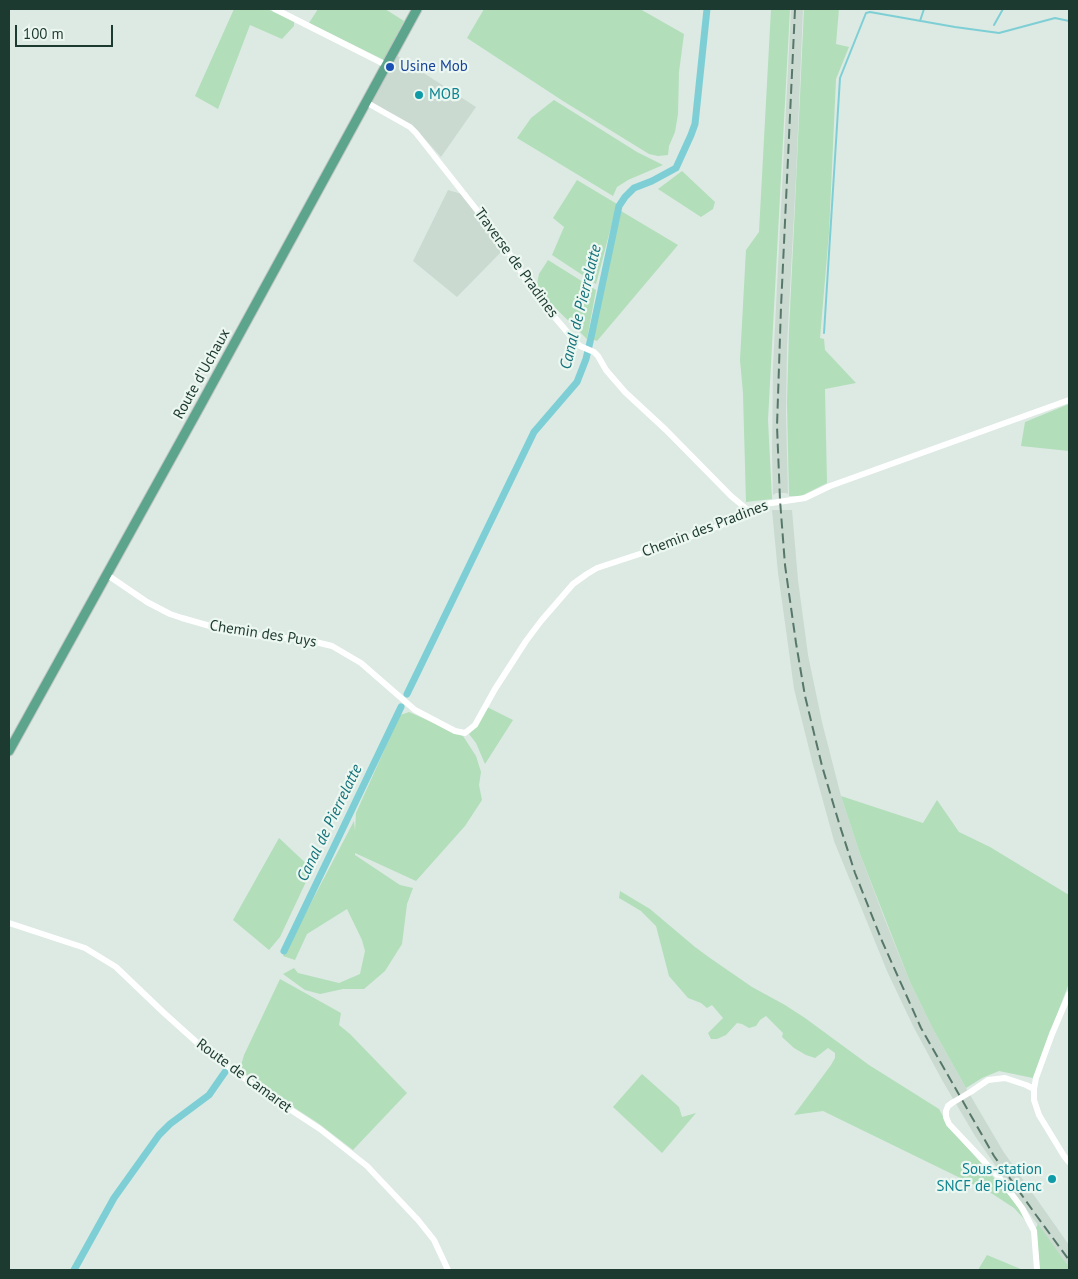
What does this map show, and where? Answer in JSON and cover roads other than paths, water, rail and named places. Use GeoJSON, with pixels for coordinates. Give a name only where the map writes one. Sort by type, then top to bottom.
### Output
{"type":"FeatureCollection","features":[{"type":"Feature","properties":{"kind":"main road","name":"Route d'Uchaux"},"geometry":{"type":"LineString","coordinates":[[9,751],[417,9]]}},
{"type":"Feature","properties":{"kind":"street"},"geometry":{"type":"LineString","coordinates":[[275,9],[386,65]]}},
{"type":"Feature","properties":{"kind":"street","name":"Traverse de Pradines"},"geometry":{"type":"LineString","coordinates":[[366,103],[371,104],[410,127],[416,133],[508,252],[534,293],[574,340],[580,346],[598,356],[606,370],[625,392],[666,430],[731,496],[749,511]]}},
{"type":"Feature","properties":{"kind":"street","name":"Chemin des Pradines"},"geometry":{"type":"LineString","coordinates":[[465,733],[475,725],[495,689],[541,620],[573,584],[597,568],[715,528],[749,511],[771,503],[805,498],[837,483],[1069,400]]}},
{"type":"Feature","properties":{"kind":"street","name":"Chemin des Puys"},"geometry":{"type":"LineString","coordinates":[[106,574],[146,602],[182,618],[244,634],[303,639],[332,646],[361,663],[415,710],[455,731],[465,733]]}},
{"type":"Feature","properties":{"kind":"street","name":"Route de Camaret"},"geometry":{"type":"LineString","coordinates":[[9,923],[85,948],[116,967],[213,1057],[320,1129],[367,1166],[418,1220],[434,1240],[448,1270]]}},
{"type":"Feature","properties":{"kind":"street"},"geometry":{"type":"LineString","coordinates":[[1069,994],[1036,1078],[1034,1089],[1034,1100],[1039,1115],[1069,1162]]}},
{"type":"Feature","properties":{"kind":"street"},"geometry":{"type":"LineString","coordinates":[[1034,1089],[1006,1078],[988,1080],[948,1106],[946,1117],[949,1124],[998,1176],[1022,1208],[1034,1231],[1038,1270]]}},
{"type":"Feature","properties":{"kind":"waterway","name":"Canal de Pierrelatte"},"geometry":{"type":"LineString","coordinates":[[407,694],[534,432],[577,382],[586,359],[619,206],[634,188],[676,168],[691,135],[695,124],[707,9]]}},
{"type":"Feature","properties":{"kind":"waterway"},"geometry":{"type":"LineString","coordinates":[[920,21],[924,9]]}},
{"type":"Feature","properties":{"kind":"waterway"},"geometry":{"type":"LineString","coordinates":[[994,25],[1003,9]]}},
{"type":"Feature","properties":{"kind":"waterway"},"geometry":{"type":"LineString","coordinates":[[824,333],[840,78],[866,13],[870,12],[999,33],[1055,18],[1069,21]]}},
{"type":"Feature","properties":{"kind":"waterway","name":"Canal de Pierrelatte"},"geometry":{"type":"LineString","coordinates":[[284,951],[401,707]]}},
{"type":"Feature","properties":{"kind":"waterway","name":"Canal de Pierrelatte"},"geometry":{"type":"LineString","coordinates":[[74,1270],[114,1198],[159,1135],[170,1124],[209,1095],[225,1072]]}},
{"type":"Feature","properties":{"kind":"railway"},"geometry":{"type":"LineString","coordinates":[[795,9],[777,426],[785,565],[805,696],[822,766],[855,873],[882,941],[921,1028],[994,1156],[1069,1260]]}},
{"type":"Feature","properties":{"kind":"place","name":"Usine Mob"},"geometry":{"type":"Point","coordinates":[390,67]}},
{"type":"Feature","properties":{"kind":"place","name":"MOB"},"geometry":{"type":"Point","coordinates":[419,95]}},
{"type":"Feature","properties":{"kind":"place","name":"Sous-station SNCF de Piolenc"},"geometry":{"type":"Point","coordinates":[1052,1179]}}]}
